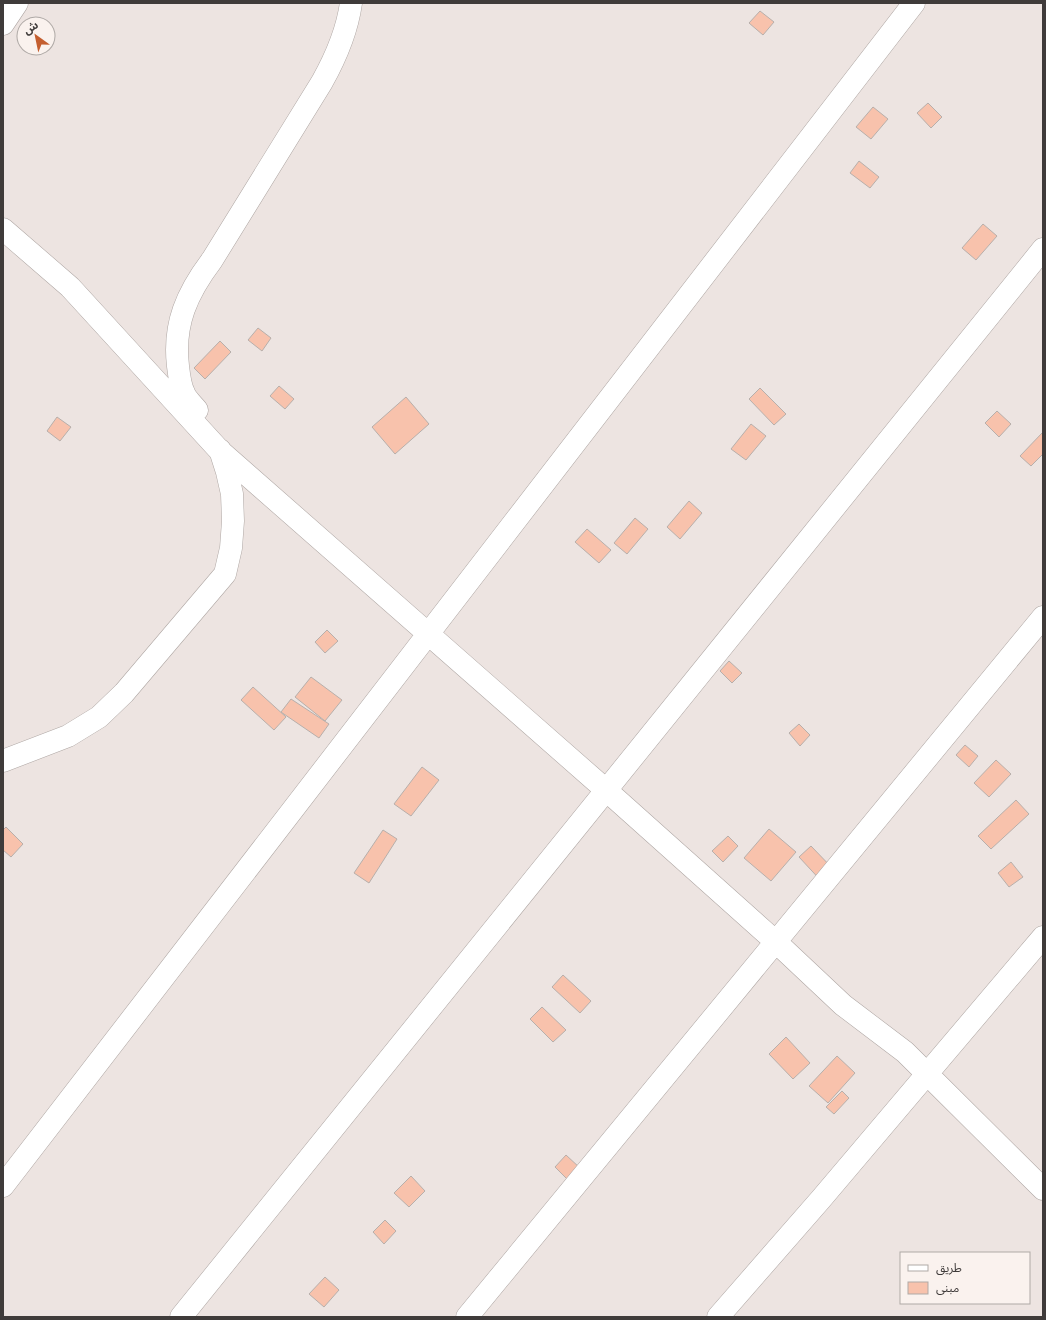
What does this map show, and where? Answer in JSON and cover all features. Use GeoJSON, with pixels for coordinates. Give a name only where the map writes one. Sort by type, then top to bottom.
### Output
{"type":"FeatureCollection","features":[{"type":"Feature","properties":{"kind":"street"},"geometry":{"type":"LineString","coordinates":[[3,24],[17,3]]}},
{"type":"Feature","properties":{"kind":"street"},"geometry":{"type":"LineString","coordinates":[[3,762],[68,736],[99,717],[124,692],[225,574],[231,548],[233,521],[232,494],[220,451],[210,430],[198,411],[184,394],[179,376],[177,356],[177,337],[181,316],[199,277],[212,260],[336,58],[345,32],[351,3]]}},
{"type":"Feature","properties":{"kind":"street"},"geometry":{"type":"LineString","coordinates":[[3,1186],[914,3]]}},
{"type":"Feature","properties":{"kind":"street"},"geometry":{"type":"LineString","coordinates":[[3,229],[70,287],[220,451],[606,790],[776,942],[843,1005],[905,1052],[1043,1189]]}},
{"type":"Feature","properties":{"kind":"street"},"geometry":{"type":"LineString","coordinates":[[181,1317],[1043,249]]}},
{"type":"Feature","properties":{"kind":"street"},"geometry":{"type":"LineString","coordinates":[[467,1317],[1043,617]]}},
{"type":"Feature","properties":{"kind":"street"},"geometry":{"type":"LineString","coordinates":[[718,1317],[821,1199],[1043,937]]}},
{"type":"Feature","properties":{"kind":"building"},"geometry":{"type":"Polygon","coordinates":[[[760,11],[774,22],[763,35],[749,23],[760,11]]]}},
{"type":"Feature","properties":{"kind":"building"},"geometry":{"type":"Polygon","coordinates":[[[928,103],[942,117],[931,128],[917,113],[928,103]]]}},
{"type":"Feature","properties":{"kind":"building"},"geometry":{"type":"Polygon","coordinates":[[[873,107],[888,119],[871,139],[856,127],[873,107]]]}},
{"type":"Feature","properties":{"kind":"building"},"geometry":{"type":"Polygon","coordinates":[[[859,161],[879,177],[870,188],[850,173],[859,161]]]}},
{"type":"Feature","properties":{"kind":"building"},"geometry":{"type":"Polygon","coordinates":[[[983,224],[997,236],[976,260],[962,248],[983,224]]]}},
{"type":"Feature","properties":{"kind":"building"},"geometry":{"type":"Polygon","coordinates":[[[258,328],[271,338],[262,351],[248,340],[258,328]]]}},
{"type":"Feature","properties":{"kind":"building"},"geometry":{"type":"Polygon","coordinates":[[[220,341],[231,352],[205,379],[194,368],[220,341]]]}},
{"type":"Feature","properties":{"kind":"building"},"geometry":{"type":"Polygon","coordinates":[[[279,386],[294,399],[285,409],[270,396],[279,386]]]}},
{"type":"Feature","properties":{"kind":"building"},"geometry":{"type":"Polygon","coordinates":[[[760,388],[786,414],[774,425],[749,399],[760,388]]]}},
{"type":"Feature","properties":{"kind":"building"},"geometry":{"type":"Polygon","coordinates":[[[406,397],[429,424],[395,454],[372,427],[406,397]]]}},
{"type":"Feature","properties":{"kind":"building"},"geometry":{"type":"Polygon","coordinates":[[[997,411],[1011,424],[999,437],[985,423],[997,411]]]}},
{"type":"Feature","properties":{"kind":"building"},"geometry":{"type":"Polygon","coordinates":[[[57,417],[71,427],[60,441],[47,431],[57,417]]]}},
{"type":"Feature","properties":{"kind":"building"},"geometry":{"type":"Polygon","coordinates":[[[751,424],[766,436],[746,460],[731,449],[751,424]]]}},
{"type":"Feature","properties":{"kind":"building"},"geometry":{"type":"Polygon","coordinates":[[[1043,432],[1043,454],[1031,466],[1020,456],[1043,432]]]}},
{"type":"Feature","properties":{"kind":"building"},"geometry":{"type":"Polygon","coordinates":[[[689,501],[702,513],[680,539],[667,527],[689,501]]]}},
{"type":"Feature","properties":{"kind":"building"},"geometry":{"type":"Polygon","coordinates":[[[635,518],[648,529],[627,554],[614,543],[635,518]]]}},
{"type":"Feature","properties":{"kind":"building"},"geometry":{"type":"Polygon","coordinates":[[[587,529],[611,550],[599,563],[575,542],[587,529]]]}},
{"type":"Feature","properties":{"kind":"building"},"geometry":{"type":"Polygon","coordinates":[[[327,630],[338,641],[325,653],[315,642],[327,630]]]}},
{"type":"Feature","properties":{"kind":"building"},"geometry":{"type":"Polygon","coordinates":[[[729,661],[742,673],[732,683],[720,671],[729,661]]]}},
{"type":"Feature","properties":{"kind":"building"},"geometry":{"type":"Polygon","coordinates":[[[311,677],[342,700],[325,721],[295,697],[311,677]]]}},
{"type":"Feature","properties":{"kind":"building"},"geometry":{"type":"Polygon","coordinates":[[[253,687],[286,717],[274,730],[241,700],[253,687]]]}},
{"type":"Feature","properties":{"kind":"building"},"geometry":{"type":"Polygon","coordinates":[[[291,699],[329,724],[319,738],[281,712],[291,699]]]}},
{"type":"Feature","properties":{"kind":"building"},"geometry":{"type":"Polygon","coordinates":[[[799,724],[810,735],[800,746],[789,733],[799,724]]]}},
{"type":"Feature","properties":{"kind":"building"},"geometry":{"type":"Polygon","coordinates":[[[965,745],[978,756],[969,767],[956,755],[965,745]]]}},
{"type":"Feature","properties":{"kind":"building"},"geometry":{"type":"Polygon","coordinates":[[[996,760],[1011,774],[989,797],[974,783],[996,760]]]}},
{"type":"Feature","properties":{"kind":"building"},"geometry":{"type":"Polygon","coordinates":[[[422,767],[439,780],[411,816],[394,804],[422,767]]]}},
{"type":"Feature","properties":{"kind":"building"},"geometry":{"type":"Polygon","coordinates":[[[1016,800],[1029,814],[991,849],[978,836],[1016,800]]]}},
{"type":"Feature","properties":{"kind":"building"},"geometry":{"type":"Polygon","coordinates":[[[6,827],[23,844],[11,857],[3,850],[3,830],[6,827]]]}},
{"type":"Feature","properties":{"kind":"building"},"geometry":{"type":"Polygon","coordinates":[[[769,829],[796,852],[771,881],[744,858],[769,829]]]}},
{"type":"Feature","properties":{"kind":"building"},"geometry":{"type":"Polygon","coordinates":[[[383,830],[397,839],[369,883],[354,873],[383,830]]]}},
{"type":"Feature","properties":{"kind":"building"},"geometry":{"type":"Polygon","coordinates":[[[728,836],[738,846],[723,862],[712,851],[728,836]]]}},
{"type":"Feature","properties":{"kind":"building"},"geometry":{"type":"Polygon","coordinates":[[[811,846],[836,872],[824,884],[799,857],[811,846]]]}},
{"type":"Feature","properties":{"kind":"building"},"geometry":{"type":"Polygon","coordinates":[[[1011,862],[1023,877],[1009,887],[998,873],[1011,862]]]}},
{"type":"Feature","properties":{"kind":"building"},"geometry":{"type":"Polygon","coordinates":[[[563,975],[591,1001],[580,1013],[552,987],[563,975]]]}},
{"type":"Feature","properties":{"kind":"building"},"geometry":{"type":"Polygon","coordinates":[[[542,1007],[566,1030],[553,1042],[530,1019],[542,1007]]]}},
{"type":"Feature","properties":{"kind":"building"},"geometry":{"type":"Polygon","coordinates":[[[786,1037],[810,1063],[793,1079],[769,1054],[786,1037]]]}},
{"type":"Feature","properties":{"kind":"building"},"geometry":{"type":"Polygon","coordinates":[[[837,1056],[855,1073],[828,1103],[809,1086],[837,1056]]]}},
{"type":"Feature","properties":{"kind":"building"},"geometry":{"type":"Polygon","coordinates":[[[842,1091],[849,1098],[834,1114],[826,1107],[842,1091]]]}},
{"type":"Feature","properties":{"kind":"building"},"geometry":{"type":"Polygon","coordinates":[[[566,1155],[580,1168],[568,1180],[555,1167],[566,1155]]]}},
{"type":"Feature","properties":{"kind":"building"},"geometry":{"type":"Polygon","coordinates":[[[411,1176],[425,1191],[409,1207],[394,1193],[411,1176]]]}},
{"type":"Feature","properties":{"kind":"building"},"geometry":{"type":"Polygon","coordinates":[[[385,1220],[396,1231],[384,1244],[373,1232],[385,1220]]]}},
{"type":"Feature","properties":{"kind":"building"},"geometry":{"type":"Polygon","coordinates":[[[325,1277],[339,1290],[324,1307],[309,1294],[325,1277]]]}}]}
